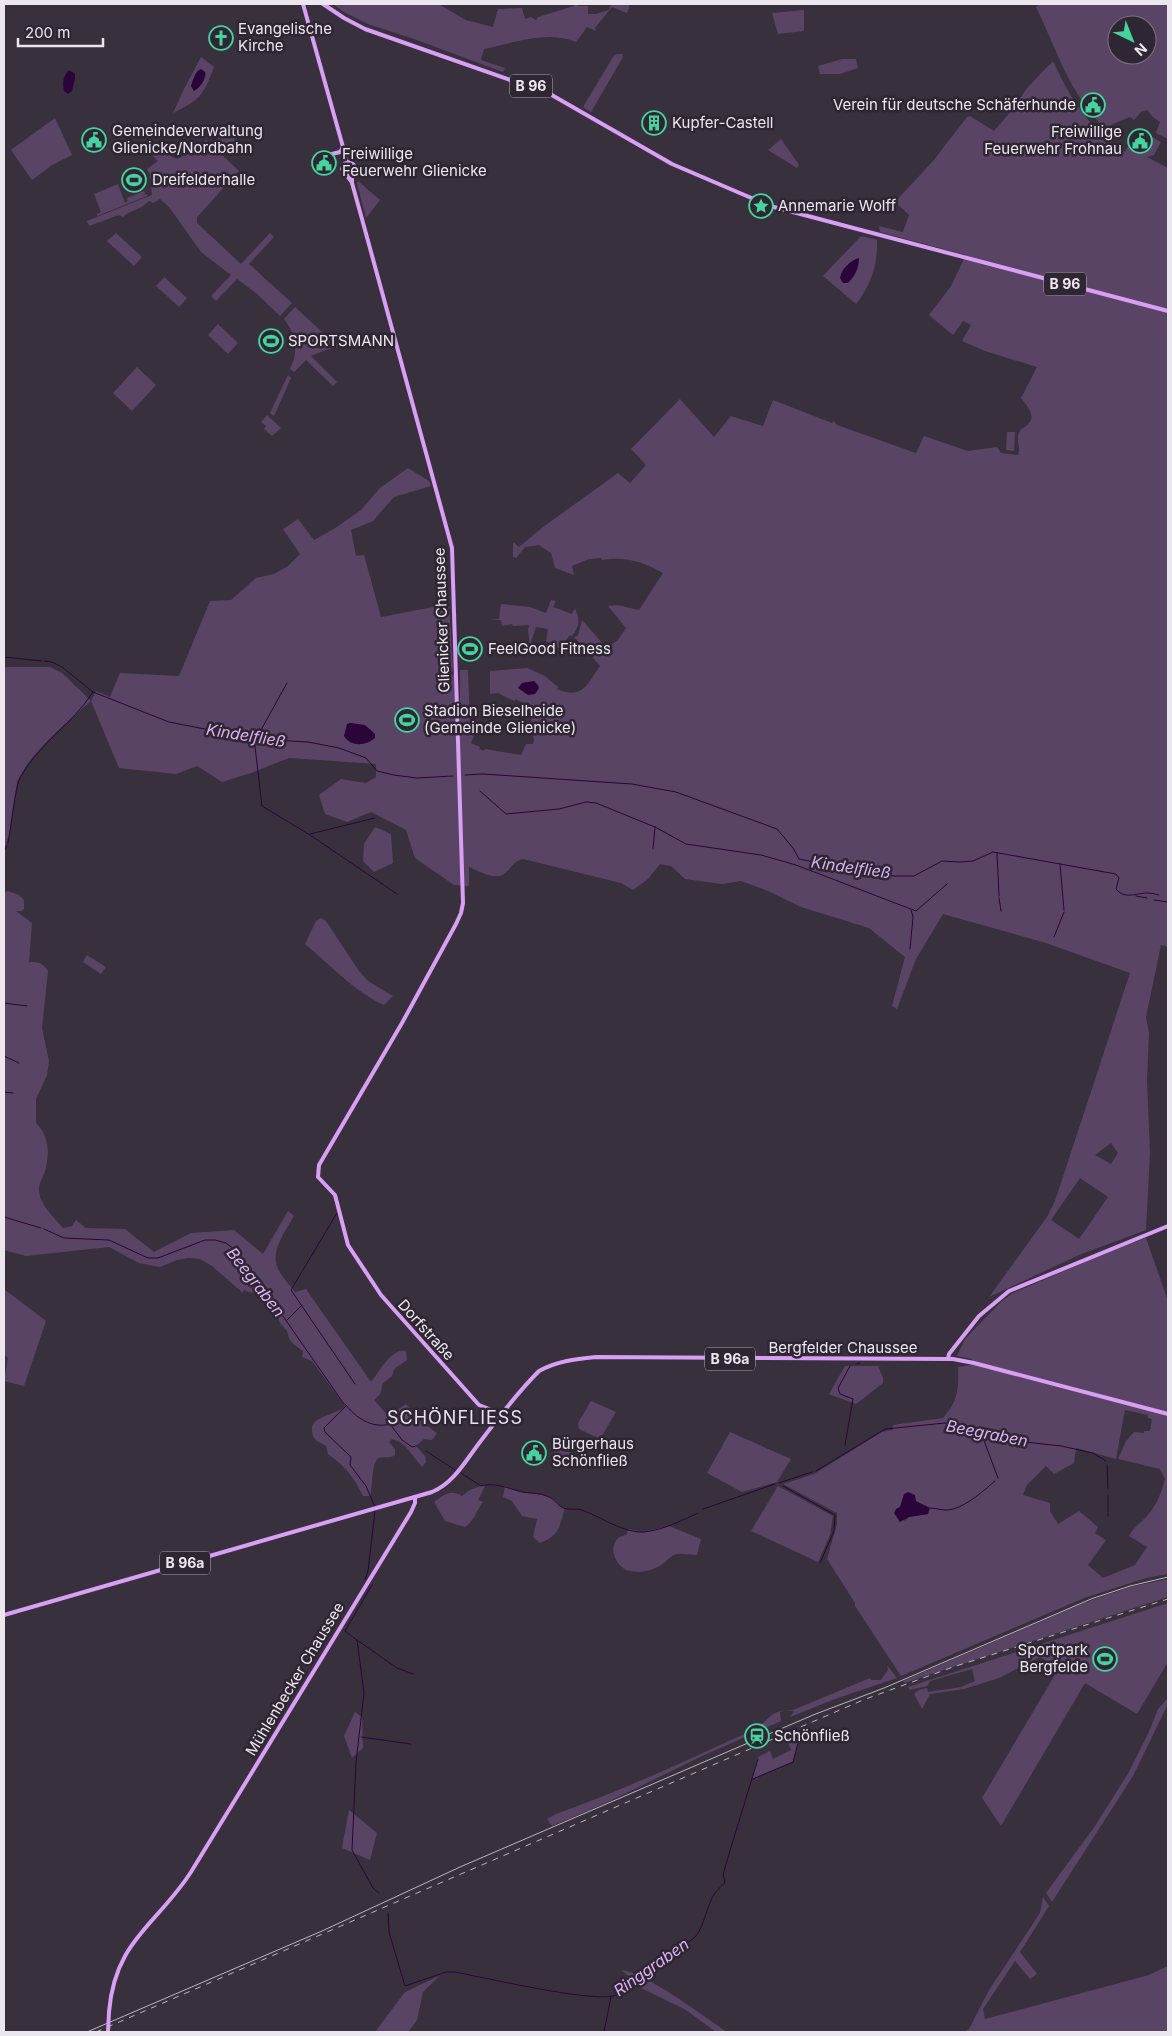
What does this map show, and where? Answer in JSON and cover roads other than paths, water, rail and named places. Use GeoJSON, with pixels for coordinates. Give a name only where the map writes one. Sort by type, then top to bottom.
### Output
{"type":"FeatureCollection","features":[{"type":"Feature","properties":{"kind":"main road"},"geometry":{"type":"LineString","coordinates":[[303,4],[345,156],[354,167],[349,174],[342,169],[348,162]]}},
{"type":"Feature","properties":{"kind":"main road","name":"B 96"},"geometry":{"type":"LineString","coordinates":[[323,4],[364,29],[550,94],[672,164],[770,206],[1168,311]]}},
{"type":"Feature","properties":{"kind":"main road"},"geometry":{"type":"LineString","coordinates":[[332,154],[340,152],[343,147]]}},
{"type":"Feature","properties":{"kind":"main road","name":"Glienicker Chaussee"},"geometry":{"type":"LineString","coordinates":[[348,1245],[335,1195],[320,1180],[317,1174],[319,1165],[365,1088],[461,913],[462,861],[452,555],[450,542],[349,174]]}},
{"type":"Feature","properties":{"kind":"main road"},"geometry":{"type":"LineString","coordinates":[[948,1359],[948,1355],[979,1316],[1004,1294],[1027,1282],[1168,1226]]}},
{"type":"Feature","properties":{"kind":"main road","name":"Dorfstraße"},"geometry":{"type":"LineString","coordinates":[[348,1245],[389,1306],[416,1336],[479,1405],[502,1414]]}},
{"type":"Feature","properties":{"kind":"main road"},"geometry":{"type":"LineString","coordinates":[[953,1359],[956,1347]]}},
{"type":"Feature","properties":{"kind":"main road","name":"Bergfelder Chaussee"},"geometry":{"type":"LineString","coordinates":[[502,1414],[540,1371],[548,1366],[574,1359],[596,1357],[953,1359],[1168,1414]]}},
{"type":"Feature","properties":{"kind":"main road","name":"B 96a"},"geometry":{"type":"LineString","coordinates":[[4,1615],[434,1492],[450,1481],[502,1414]]}},
{"type":"Feature","properties":{"kind":"main road","name":"Mühlenbecker Chaussee"},"geometry":{"type":"LineString","coordinates":[[108,2032],[112,1986],[125,1954],[136,1938],[173,1898],[191,1872],[411,1512],[415,1503],[415,1497]]}},
{"type":"Feature","properties":{"kind":"waterway","name":"Kindelfließ"},"geometry":{"type":"LineString","coordinates":[[4,657],[42,661]]}},
{"type":"Feature","properties":{"kind":"waterway","name":"Kindelfließ"},"geometry":{"type":"LineString","coordinates":[[44,661],[52,662],[62,667],[93,692],[169,722],[256,739],[308,742],[339,748],[366,758],[377,771],[394,775],[417,778],[453,776]]}},
{"type":"Feature","properties":{"kind":"waterway"},"geometry":{"type":"LineString","coordinates":[[256,739],[287,683]]}},
{"type":"Feature","properties":{"kind":"waterway"},"geometry":{"type":"LineString","coordinates":[[8,843],[20,778],[36,755],[76,714],[93,692]]}},
{"type":"Feature","properties":{"kind":"waterway"},"geometry":{"type":"LineString","coordinates":[[254,738],[262,806],[310,835],[397,894]]}},
{"type":"Feature","properties":{"kind":"waterway","name":"Kindelfließ"},"geometry":{"type":"LineString","coordinates":[[465,775],[483,774],[632,784],[676,792],[777,829],[793,848],[799,859],[864,872],[870,870],[894,876],[914,876],[942,861],[973,861],[993,852],[1116,874],[1119,878],[1116,889],[1123,894],[1152,893],[1159,895]]}},
{"type":"Feature","properties":{"kind":"waterway","name":"Kindelfließ"},"geometry":{"type":"LineString","coordinates":[[480,791],[506,814],[559,809],[586,802],[596,803],[655,827],[686,844],[761,855],[796,865],[916,911],[947,884]]}},
{"type":"Feature","properties":{"kind":"waterway"},"geometry":{"type":"LineString","coordinates":[[310,834],[375,818]]}},
{"type":"Feature","properties":{"kind":"waterway"},"geometry":{"type":"LineString","coordinates":[[653,849],[655,827]]}},
{"type":"Feature","properties":{"kind":"waterway"},"geometry":{"type":"LineString","coordinates":[[4,851],[7,846]]}},
{"type":"Feature","properties":{"kind":"waterway"},"geometry":{"type":"LineString","coordinates":[[997,853],[999,896]]}},
{"type":"Feature","properties":{"kind":"waterway"},"geometry":{"type":"LineString","coordinates":[[1060,864],[1064,910]]}},
{"type":"Feature","properties":{"kind":"waterway","name":"Kindelfließ"},"geometry":{"type":"LineString","coordinates":[[1136,896],[1147,898]]}},
{"type":"Feature","properties":{"kind":"waterway"},"geometry":{"type":"LineString","coordinates":[[999,898],[1001,911]]}},
{"type":"Feature","properties":{"kind":"waterway"},"geometry":{"type":"LineString","coordinates":[[1154,900],[1168,902]]}},
{"type":"Feature","properties":{"kind":"waterway"},"geometry":{"type":"LineString","coordinates":[[910,949],[913,917],[911,910]]}},
{"type":"Feature","properties":{"kind":"waterway"},"geometry":{"type":"LineString","coordinates":[[1054,937],[1064,912]]}},
{"type":"Feature","properties":{"kind":"waterway"},"geometry":{"type":"LineString","coordinates":[[4,1003],[27,1006]]}},
{"type":"Feature","properties":{"kind":"waterway"},"geometry":{"type":"LineString","coordinates":[[4,1056],[19,1063]]}},
{"type":"Feature","properties":{"kind":"waterway"},"geometry":{"type":"LineString","coordinates":[[4,1092],[13,1093]]}},
{"type":"Feature","properties":{"kind":"waterway"},"geometry":{"type":"LineString","coordinates":[[337,1213],[291,1290],[355,1384]]}},
{"type":"Feature","properties":{"kind":"waterway","name":"Beegraben"},"geometry":{"type":"LineString","coordinates":[[4,1217],[41,1228]]}},
{"type":"Feature","properties":{"kind":"waterway","name":"Beegraben"},"geometry":{"type":"LineString","coordinates":[[44,1229],[64,1238],[109,1240],[148,1258],[158,1258],[205,1240],[226,1243],[235,1250],[253,1273],[344,1404]]}},
{"type":"Feature","properties":{"kind":"waterway"},"geometry":{"type":"LineString","coordinates":[[287,1320],[302,1305]]}},
{"type":"Feature","properties":{"kind":"waterway"},"geometry":{"type":"LineString","coordinates":[[856,1364],[860,1363]]}},
{"type":"Feature","properties":{"kind":"waterway"},"geometry":{"type":"LineString","coordinates":[[845,1445],[853,1399],[840,1394],[838,1388],[850,1366]]}},
{"type":"Feature","properties":{"kind":"waterway","name":"Beegraben"},"geometry":{"type":"LineString","coordinates":[[345,1404],[359,1418],[371,1424],[390,1424],[402,1440],[412,1447],[416,1446]]}},
{"type":"Feature","properties":{"kind":"waterway","name":"Ringgraben"},"geometry":{"type":"LineString","coordinates":[[346,1406],[324,1428],[325,1432],[351,1457],[350,1465],[366,1486],[375,1507]]}},
{"type":"Feature","properties":{"kind":"waterway","name":"Beegraben"},"geometry":{"type":"LineString","coordinates":[[816,1471],[885,1429],[945,1423],[999,1439],[1061,1446],[1093,1453],[1106,1461]]}},
{"type":"Feature","properties":{"kind":"waterway"},"geometry":{"type":"LineString","coordinates":[[982,1435],[998,1478]]}},
{"type":"Feature","properties":{"kind":"waterway","name":"Beegraben"},"geometry":{"type":"LineString","coordinates":[[426,1451],[455,1470]]}},
{"type":"Feature","properties":{"kind":"waterway","name":"Beegraben"},"geometry":{"type":"LineString","coordinates":[[1107,1465],[1108,1489]]}},
{"type":"Feature","properties":{"kind":"waterway","name":"Beegraben"},"geometry":{"type":"LineString","coordinates":[[779,1483],[812,1472]]}},
{"type":"Feature","properties":{"kind":"waterway","name":"Beegraben"},"geometry":{"type":"LineString","coordinates":[[461,1473],[481,1486],[496,1485],[522,1492],[545,1495],[562,1508],[582,1510],[636,1532],[644,1532],[672,1525],[698,1513]]}},
{"type":"Feature","properties":{"kind":"waterway"},"geometry":{"type":"LineString","coordinates":[[930,1508],[946,1510],[959,1507],[995,1481]]}},
{"type":"Feature","properties":{"kind":"waterway","name":"Beegraben"},"geometry":{"type":"LineString","coordinates":[[703,1509],[775,1484]]}},
{"type":"Feature","properties":{"kind":"waterway","name":"Ringgraben"},"geometry":{"type":"LineString","coordinates":[[783,1486],[835,1515],[834,1531],[820,1563]]}},
{"type":"Feature","properties":{"kind":"waterway","name":"Beegraben"},"geometry":{"type":"LineString","coordinates":[[1108,1495],[1108,1516]]}},
{"type":"Feature","properties":{"kind":"waterway","name":"Ringgraben"},"geometry":{"type":"LineString","coordinates":[[365,1580],[368,1571],[375,1511]]}},
{"type":"Feature","properties":{"kind":"waterway","name":"Ringgraben"},"geometry":{"type":"LineString","coordinates":[[372,1585],[345,1631],[357,1640],[364,1693],[356,1762],[352,1850],[373,1888],[379,1893]]}},
{"type":"Feature","properties":{"kind":"waterway"},"geometry":{"type":"LineString","coordinates":[[357,1640],[397,1668],[413,1674]]}},
{"type":"Feature","properties":{"kind":"waterway"},"geometry":{"type":"LineString","coordinates":[[361,1737],[411,1744]]}},
{"type":"Feature","properties":{"kind":"waterway"},"geometry":{"type":"LineString","coordinates":[[753,1779],[793,1762],[799,1739]]}},
{"type":"Feature","properties":{"kind":"waterway","name":"Ringgraben"},"geometry":{"type":"LineString","coordinates":[[388,1913],[389,1932],[405,1986],[446,1972],[455,1972],[564,1993],[605,1997],[616,1995],[626,1989],[649,1965],[684,1945],[698,1933],[712,1898],[725,1882],[723,1875],[758,1759]]}},
{"type":"Feature","properties":{"kind":"waterway"},"geometry":{"type":"LineString","coordinates":[[604,2032],[611,1997]]}},
{"type":"Feature","properties":{"kind":"tram line"},"geometry":{"type":"LineString","coordinates":[[87,2032],[322,1931],[460,1867],[813,1715],[884,1688],[1091,1599],[1130,1586],[1168,1577]]}},
{"type":"Feature","properties":{"kind":"railway"},"geometry":{"type":"LineString","coordinates":[[96,2032],[863,1700],[953,1667],[1168,1599]]}},
{"type":"Feature","properties":{"kind":"place","name":"Evangelische Kirche"},"geometry":{"type":"Point","coordinates":[221,38]}},
{"type":"Feature","properties":{"kind":"place","name":"Verein für deutsche Schäferhunde"},"geometry":{"type":"Point","coordinates":[1093,105]}},
{"type":"Feature","properties":{"kind":"place","name":"Kupfer-Castell"},"geometry":{"type":"Point","coordinates":[654,123]}},
{"type":"Feature","properties":{"kind":"place","name":"Gemeindeverwaltung Glienicke/Nordbahn"},"geometry":{"type":"Point","coordinates":[94,140]}},
{"type":"Feature","properties":{"kind":"place","name":"Freiwillige Feuerwehr Frohnau"},"geometry":{"type":"Point","coordinates":[1140,141]}},
{"type":"Feature","properties":{"kind":"place","name":"Freiwillige Feuerwehr Glienicke"},"geometry":{"type":"Point","coordinates":[324,163]}},
{"type":"Feature","properties":{"kind":"place","name":"Dreifelderhalle"},"geometry":{"type":"Point","coordinates":[134,180]}},
{"type":"Feature","properties":{"kind":"place","name":"Annemarie Wolff"},"geometry":{"type":"Point","coordinates":[761,206]}},
{"type":"Feature","properties":{"kind":"place","name":"SPORTSMANN"},"geometry":{"type":"Point","coordinates":[271,341]}},
{"type":"Feature","properties":{"kind":"place","name":"FeelGood Fitness"},"geometry":{"type":"Point","coordinates":[470,649]}},
{"type":"Feature","properties":{"kind":"place","name":"Stadion Bieselheide (Gemeinde Glienicke)"},"geometry":{"type":"Point","coordinates":[407,720]}},
{"type":"Feature","properties":{"kind":"place","name":"Bürgerhaus Schönfließ"},"geometry":{"type":"Point","coordinates":[534,1453]}},
{"type":"Feature","properties":{"kind":"place","name":"Sportpark Bergfelde"},"geometry":{"type":"Point","coordinates":[1105,1659]}},
{"type":"Feature","properties":{"kind":"place","name":"Schönfließ"},"geometry":{"type":"Point","coordinates":[757,1736]}},
{"type":"Feature","properties":{"kind":"district","name":"SCHÖNFLIESS"},"geometry":{"type":"Point","coordinates":[455,1418]}}]}
